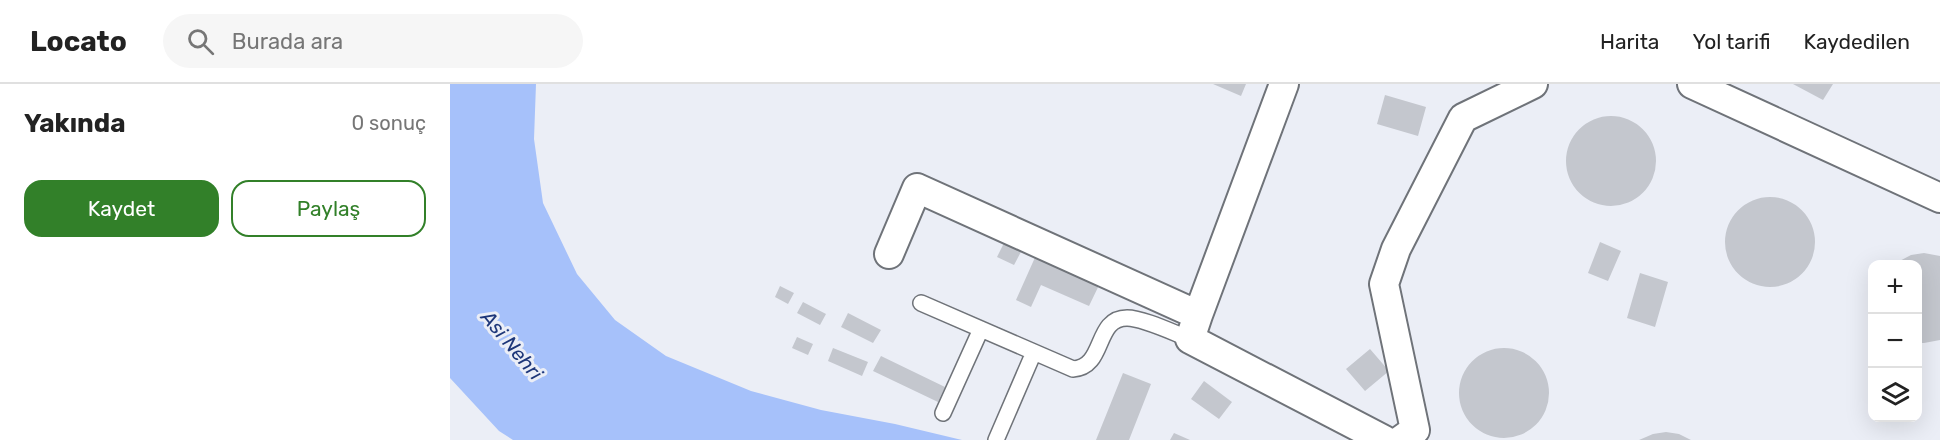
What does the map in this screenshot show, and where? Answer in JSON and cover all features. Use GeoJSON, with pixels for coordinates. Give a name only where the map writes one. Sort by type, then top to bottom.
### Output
{"type":"FeatureCollection","features":[{"type":"Feature","properties":{"kind":"street"},"geometry":{"type":"LineString","coordinates":[[1194,327],[1284,84]]}},
{"type":"Feature","properties":{"kind":"street"},"geometry":{"type":"LineString","coordinates":[[1401,440],[1415,430],[1384,284],[1396,249],[1462,118],[1533,84]]}},
{"type":"Feature","properties":{"kind":"street"},"geometry":{"type":"LineString","coordinates":[[1692,84],[1940,198]]}},
{"type":"Feature","properties":{"kind":"street"},"geometry":{"type":"LineString","coordinates":[[889,254],[917,188],[1194,327],[1384,440]]}},
{"type":"Feature","properties":{"kind":"lane"},"geometry":{"type":"LineString","coordinates":[[921,303],[1073,369],[1087,365],[1106,329],[1124,318],[1194,327]]}},
{"type":"Feature","properties":{"kind":"lane"},"geometry":{"type":"LineString","coordinates":[[944,413],[981,329]]}},
{"type":"Feature","properties":{"kind":"lane"},"geometry":{"type":"LineString","coordinates":[[996,440],[1034,352]]}},
{"type":"Feature","properties":{"kind":"water","name":"Asi Nehri"},"geometry":{"type":"Polygon","coordinates":[[[450,84],[536,84],[534,139],[543,203],[577,274],[615,320],[666,356],[751,391],[821,410],[962,440],[513,440],[499,431],[450,378],[450,84]]]}},
{"type":"Feature","properties":{"kind":"building"},"geometry":{"type":"Polygon","coordinates":[[[1213,84],[1246,84],[1241,96],[1213,84]]]}},
{"type":"Feature","properties":{"kind":"building"},"geometry":{"type":"Polygon","coordinates":[[[1793,84],[1833,84],[1823,100],[1793,84]]]}},
{"type":"Feature","properties":{"kind":"building"},"geometry":{"type":"Polygon","coordinates":[[[1385,95],[1426,107],[1418,136],[1377,124],[1385,95]]]}},
{"type":"Feature","properties":{"kind":"building"},"geometry":{"type":"Polygon","coordinates":[[[1611,116],[1628,119],[1643,129],[1653,144],[1656,161],[1653,178],[1643,193],[1628,203],[1611,206],[1594,203],[1579,193],[1569,178],[1566,161],[1569,144],[1579,129],[1594,119],[1611,116]]]}},
{"type":"Feature","properties":{"kind":"building"},"geometry":{"type":"Polygon","coordinates":[[[1770,197],[1787,200],[1802,210],[1812,225],[1815,242],[1812,259],[1802,274],[1787,284],[1770,287],[1753,284],[1738,274],[1728,259],[1725,242],[1728,225],[1738,210],[1753,200],[1770,197]]]}},
{"type":"Feature","properties":{"kind":"building"},"geometry":{"type":"Polygon","coordinates":[[[1006,239],[1023,248],[1014,265],[997,257],[1006,239]]]}},
{"type":"Feature","properties":{"kind":"building"},"geometry":{"type":"Polygon","coordinates":[[[1600,242],[1621,251],[1608,281],[1588,273],[1600,242]]]}},
{"type":"Feature","properties":{"kind":"building"},"geometry":{"type":"Polygon","coordinates":[[[1037,253],[1101,281],[1089,306],[1041,285],[1031,307],[1016,300],[1037,253]]]}},
{"type":"Feature","properties":{"kind":"building"},"geometry":{"type":"Polygon","coordinates":[[[1924,253],[1940,256],[1940,340],[1922,343],[1922,260],[1902,260],[1911,255],[1924,253]]]}},
{"type":"Feature","properties":{"kind":"building"},"geometry":{"type":"Polygon","coordinates":[[[1640,273],[1668,282],[1655,327],[1627,318],[1640,273]]]}},
{"type":"Feature","properties":{"kind":"building"},"geometry":{"type":"Polygon","coordinates":[[[780,286],[794,293],[788,304],[775,297],[780,286]]]}},
{"type":"Feature","properties":{"kind":"building"},"geometry":{"type":"Polygon","coordinates":[[[803,302],[826,314],[820,325],[797,313],[803,302]]]}},
{"type":"Feature","properties":{"kind":"building"},"geometry":{"type":"Polygon","coordinates":[[[848,313],[881,330],[873,343],[841,327],[848,313]]]}},
{"type":"Feature","properties":{"kind":"building"},"geometry":{"type":"Polygon","coordinates":[[[797,337],[813,344],[808,355],[792,348],[797,337]]]}},
{"type":"Feature","properties":{"kind":"building"},"geometry":{"type":"Polygon","coordinates":[[[833,348],[868,362],[862,376],[828,361],[833,348]]]}},
{"type":"Feature","properties":{"kind":"building"},"geometry":{"type":"Polygon","coordinates":[[[1504,348],[1521,351],[1536,361],[1546,376],[1549,393],[1546,410],[1536,425],[1521,435],[1504,438],[1487,435],[1472,425],[1462,410],[1459,393],[1462,376],[1472,361],[1487,351],[1504,348]]]}},
{"type":"Feature","properties":{"kind":"building"},"geometry":{"type":"Polygon","coordinates":[[[1370,349],[1389,371],[1365,391],[1346,369],[1370,349]]]}},
{"type":"Feature","properties":{"kind":"building"},"geometry":{"type":"Polygon","coordinates":[[[881,356],[945,387],[938,402],[873,371],[881,356]]]}},
{"type":"Feature","properties":{"kind":"building"},"geometry":{"type":"Polygon","coordinates":[[[1123,373],[1151,384],[1129,440],[1096,440],[1123,373]]]}},
{"type":"Feature","properties":{"kind":"building"},"geometry":{"type":"Polygon","coordinates":[[[1204,381],[1232,402],[1219,419],[1191,399],[1204,381]]]}},
{"type":"Feature","properties":{"kind":"building"},"geometry":{"type":"Polygon","coordinates":[[[1666,432],[1679,434],[1691,440],[1639,440],[1653,434],[1666,432]]]}},
{"type":"Feature","properties":{"kind":"building"},"geometry":{"type":"Polygon","coordinates":[[[1174,433],[1190,440],[1170,440],[1174,433]]]}}]}
